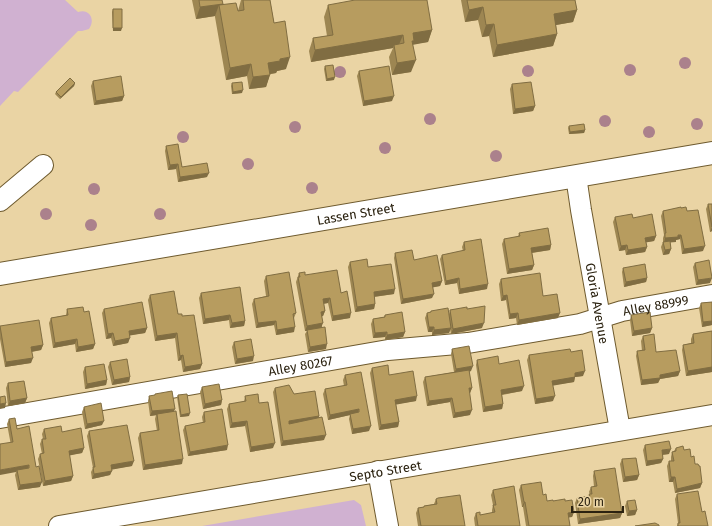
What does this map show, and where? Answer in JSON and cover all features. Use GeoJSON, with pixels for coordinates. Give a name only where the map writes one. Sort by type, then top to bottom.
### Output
{"type":"FeatureCollection","features":[{"type":"Feature","properties":{"kind":"main road","name":"Lassen Street"},"geometry":{"type":"LineString","coordinates":[[0,274],[712,153]]}},
{"type":"Feature","properties":{"kind":"street"},"geometry":{"type":"LineString","coordinates":[[0,201],[43,165]]}},
{"type":"Feature","properties":{"kind":"street","name":"Gloria Avenue"},"geometry":{"type":"LineString","coordinates":[[576,176],[620,430]]}},
{"type":"Feature","properties":{"kind":"street","name":"Alley 88999"},"geometry":{"type":"LineString","coordinates":[[600,317],[622,310],[712,295]]}},
{"type":"Feature","properties":{"kind":"street","name":"Alley 80267"},"geometry":{"type":"LineString","coordinates":[[0,418],[388,350],[468,343],[580,324],[600,317]]}},
{"type":"Feature","properties":{"kind":"street","name":"Septo Street"},"geometry":{"type":"LineString","coordinates":[[60,526],[712,415]]}},
{"type":"Feature","properties":{"kind":"street"},"geometry":{"type":"LineString","coordinates":[[378,471],[388,526]]}},
{"type":"Feature","properties":{"kind":"shaded area"},"geometry":{"type":"Polygon","coordinates":[[[0,0],[65,0],[78,12],[82,11],[88,13],[92,22],[89,29],[78,31],[18,92],[14,91],[0,106],[0,0]]]}},
{"type":"Feature","properties":{"kind":"shaded area"},"geometry":{"type":"Polygon","coordinates":[[[354,500],[361,505],[366,526],[202,526],[354,500]]]}},
{"type":"Feature","properties":{"kind":"building"},"geometry":{"type":"Polygon","coordinates":[[[199,0],[222,0],[223,4],[200,7],[199,0]]]}},
{"type":"Feature","properties":{"kind":"building"},"geometry":{"type":"Polygon","coordinates":[[[243,0],[270,0],[274,23],[285,21],[290,57],[280,59],[280,61],[268,63],[270,75],[253,77],[251,64],[230,68],[219,5],[236,3],[238,11],[244,10],[243,0]]]}},
{"type":"Feature","properties":{"kind":"building"},"geometry":{"type":"Polygon","coordinates":[[[355,0],[427,0],[432,30],[413,33],[414,41],[412,41],[416,60],[397,63],[394,45],[404,43],[403,35],[315,50],[313,38],[333,35],[328,5],[355,0]]]}},
{"type":"Feature","properties":{"kind":"building"},"geometry":{"type":"Polygon","coordinates":[[[467,0],[575,0],[577,10],[554,14],[557,34],[497,45],[494,24],[486,25],[483,7],[469,10],[467,0]]]}},
{"type":"Feature","properties":{"kind":"building"},"geometry":{"type":"Polygon","coordinates":[[[113,9],[122,9],[122,28],[113,28],[113,9]]]}},
{"type":"Feature","properties":{"kind":"building"},"geometry":{"type":"Polygon","coordinates":[[[333,65],[335,77],[327,79],[325,66],[333,65]]]}},
{"type":"Feature","properties":{"kind":"building"},"geometry":{"type":"Polygon","coordinates":[[[389,66],[394,96],[364,101],[359,71],[389,66]]]}},
{"type":"Feature","properties":{"kind":"building"},"geometry":{"type":"Polygon","coordinates":[[[121,76],[124,96],[96,101],[93,81],[121,76]]]}},
{"type":"Feature","properties":{"kind":"building"},"geometry":{"type":"Polygon","coordinates":[[[70,78],[75,83],[61,97],[56,92],[70,78]]]}},
{"type":"Feature","properties":{"kind":"building"},"geometry":{"type":"Polygon","coordinates":[[[242,82],[243,90],[233,92],[232,83],[242,82]]]}},
{"type":"Feature","properties":{"kind":"building"},"geometry":{"type":"Polygon","coordinates":[[[531,82],[535,106],[515,109],[512,84],[531,82]]]}},
{"type":"Feature","properties":{"kind":"building"},"geometry":{"type":"Polygon","coordinates":[[[584,124],[585,130],[570,132],[569,126],[584,124]]]}},
{"type":"Feature","properties":{"kind":"building"},"geometry":{"type":"Polygon","coordinates":[[[178,144],[182,167],[207,163],[209,173],[180,177],[178,164],[170,165],[166,146],[178,144]]]}},
{"type":"Feature","properties":{"kind":"building"},"geometry":{"type":"Polygon","coordinates":[[[708,204],[712,204],[712,227],[708,204]]]}},
{"type":"Feature","properties":{"kind":"building"},"geometry":{"type":"Polygon","coordinates":[[[686,207],[687,211],[698,210],[705,246],[684,249],[681,235],[678,235],[678,237],[665,238],[666,233],[663,211],[686,207]]]}},
{"type":"Feature","properties":{"kind":"building"},"geometry":{"type":"Polygon","coordinates":[[[632,214],[633,218],[652,214],[656,236],[645,238],[647,247],[628,250],[627,245],[621,246],[615,217],[632,214]]]}},
{"type":"Feature","properties":{"kind":"building"},"geometry":{"type":"Polygon","coordinates":[[[548,228],[551,245],[531,248],[534,265],[509,269],[504,239],[520,236],[519,233],[548,228]]]}},
{"type":"Feature","properties":{"kind":"building"},"geometry":{"type":"Polygon","coordinates":[[[481,239],[488,284],[460,289],[459,278],[446,281],[442,255],[465,250],[464,242],[481,239]]]}},
{"type":"Feature","properties":{"kind":"building"},"geometry":{"type":"Polygon","coordinates":[[[670,241],[671,249],[665,250],[663,242],[670,241]]]}},
{"type":"Feature","properties":{"kind":"building"},"geometry":{"type":"Polygon","coordinates":[[[412,250],[414,260],[437,255],[442,281],[432,283],[434,294],[403,299],[395,253],[412,250]]]}},
{"type":"Feature","properties":{"kind":"building"},"geometry":{"type":"Polygon","coordinates":[[[367,259],[368,267],[391,264],[395,289],[374,292],[375,304],[357,307],[350,262],[367,259]]]}},
{"type":"Feature","properties":{"kind":"building"},"geometry":{"type":"Polygon","coordinates":[[[709,260],[712,278],[698,280],[695,263],[709,260]]]}},
{"type":"Feature","properties":{"kind":"building"},"geometry":{"type":"Polygon","coordinates":[[[645,264],[647,278],[626,282],[623,268],[645,264]]]}},
{"type":"Feature","properties":{"kind":"building"},"geometry":{"type":"Polygon","coordinates":[[[337,270],[341,293],[347,291],[351,313],[333,316],[330,298],[323,299],[325,311],[321,312],[323,323],[307,326],[298,277],[300,277],[299,273],[305,272],[305,275],[337,270]]]}},
{"type":"Feature","properties":{"kind":"building"},"geometry":{"type":"Polygon","coordinates":[[[289,272],[296,313],[293,314],[295,327],[277,330],[276,321],[258,323],[254,299],[269,296],[266,276],[289,272]]]}},
{"type":"Feature","properties":{"kind":"building"},"geometry":{"type":"Polygon","coordinates":[[[540,273],[543,296],[557,294],[560,313],[519,320],[518,313],[510,314],[507,295],[503,296],[501,279],[540,273]]]}},
{"type":"Feature","properties":{"kind":"building"},"geometry":{"type":"Polygon","coordinates":[[[240,287],[245,321],[232,323],[230,315],[205,319],[201,293],[240,287]]]}},
{"type":"Feature","properties":{"kind":"building"},"geometry":{"type":"Polygon","coordinates":[[[174,291],[178,314],[182,314],[182,316],[194,315],[202,364],[185,367],[183,355],[180,356],[177,333],[157,336],[150,295],[174,291]]]}},
{"type":"Feature","properties":{"kind":"building"},"geometry":{"type":"Polygon","coordinates":[[[142,302],[147,328],[129,331],[130,338],[115,341],[113,333],[108,334],[104,309],[142,302]]]}},
{"type":"Feature","properties":{"kind":"building"},"geometry":{"type":"Polygon","coordinates":[[[712,302],[712,321],[703,322],[701,303],[712,302]]]}},
{"type":"Feature","properties":{"kind":"building"},"geometry":{"type":"Polygon","coordinates":[[[485,306],[484,323],[453,329],[450,310],[485,306]]]}},
{"type":"Feature","properties":{"kind":"building"},"geometry":{"type":"Polygon","coordinates":[[[83,307],[84,312],[89,311],[95,344],[78,347],[77,339],[55,343],[51,318],[68,315],[67,309],[83,307]]]}},
{"type":"Feature","properties":{"kind":"building"},"geometry":{"type":"Polygon","coordinates":[[[448,308],[451,328],[434,330],[434,327],[429,327],[427,313],[448,308]]]}},
{"type":"Feature","properties":{"kind":"building"},"geometry":{"type":"Polygon","coordinates":[[[402,312],[405,332],[387,335],[387,332],[375,333],[373,319],[402,312]]]}},
{"type":"Feature","properties":{"kind":"building"},"geometry":{"type":"Polygon","coordinates":[[[650,312],[652,328],[634,331],[631,315],[650,312]]]}},
{"type":"Feature","properties":{"kind":"building"},"geometry":{"type":"Polygon","coordinates":[[[39,320],[43,345],[31,347],[33,358],[6,362],[0,326],[39,320]]]}},
{"type":"Feature","properties":{"kind":"building"},"geometry":{"type":"Polygon","coordinates":[[[325,327],[327,344],[310,347],[307,330],[325,327]]]}},
{"type":"Feature","properties":{"kind":"building"},"geometry":{"type":"Polygon","coordinates":[[[712,331],[712,367],[688,371],[683,345],[694,343],[693,334],[712,331]]]}},
{"type":"Feature","properties":{"kind":"building"},"geometry":{"type":"Polygon","coordinates":[[[654,334],[656,352],[676,350],[680,371],[660,375],[660,378],[642,380],[637,351],[645,350],[643,336],[654,334]]]}},
{"type":"Feature","properties":{"kind":"building"},"geometry":{"type":"Polygon","coordinates":[[[251,339],[254,356],[237,359],[234,342],[251,339]]]}},
{"type":"Feature","properties":{"kind":"building"},"geometry":{"type":"Polygon","coordinates":[[[469,346],[473,366],[456,369],[452,349],[469,346]]]}},
{"type":"Feature","properties":{"kind":"building"},"geometry":{"type":"Polygon","coordinates":[[[570,349],[571,352],[582,350],[585,371],[575,373],[575,377],[552,381],[555,396],[536,399],[529,355],[570,349]]]}},
{"type":"Feature","properties":{"kind":"building"},"geometry":{"type":"Polygon","coordinates":[[[498,356],[499,364],[519,360],[524,386],[501,390],[503,404],[485,407],[477,360],[498,356]]]}},
{"type":"Feature","properties":{"kind":"building"},"geometry":{"type":"Polygon","coordinates":[[[127,359],[130,377],[114,380],[110,362],[127,359]]]}},
{"type":"Feature","properties":{"kind":"building"},"geometry":{"type":"Polygon","coordinates":[[[104,364],[107,380],[87,384],[85,367],[104,364]]]}},
{"type":"Feature","properties":{"kind":"building"},"geometry":{"type":"Polygon","coordinates":[[[388,365],[389,375],[413,371],[417,396],[395,400],[399,422],[381,425],[372,368],[388,365]]]}},
{"type":"Feature","properties":{"kind":"building"},"geometry":{"type":"Polygon","coordinates":[[[469,370],[472,388],[469,388],[472,410],[455,413],[452,398],[429,401],[425,377],[469,370]]]}},
{"type":"Feature","properties":{"kind":"building"},"geometry":{"type":"Polygon","coordinates":[[[361,372],[371,426],[353,429],[350,414],[359,412],[359,409],[330,415],[325,389],[347,385],[345,375],[361,372]]]}},
{"type":"Feature","properties":{"kind":"building"},"geometry":{"type":"Polygon","coordinates":[[[24,381],[27,398],[10,401],[8,383],[24,381]]]}},
{"type":"Feature","properties":{"kind":"building"},"geometry":{"type":"Polygon","coordinates":[[[219,384],[222,400],[205,404],[202,387],[219,384]]]}},
{"type":"Feature","properties":{"kind":"building"},"geometry":{"type":"Polygon","coordinates":[[[289,385],[294,394],[315,391],[319,416],[289,421],[289,424],[322,417],[326,435],[283,441],[275,388],[289,385]]]}},
{"type":"Feature","properties":{"kind":"building"},"geometry":{"type":"Polygon","coordinates":[[[172,391],[175,409],[152,411],[149,396],[172,391]]]}},
{"type":"Feature","properties":{"kind":"building"},"geometry":{"type":"Polygon","coordinates":[[[187,394],[190,413],[181,415],[178,395],[187,394]]]}},
{"type":"Feature","properties":{"kind":"building"},"geometry":{"type":"Polygon","coordinates":[[[258,394],[259,403],[268,402],[275,443],[251,447],[247,421],[232,423],[229,404],[246,401],[245,396],[258,394]]]}},
{"type":"Feature","properties":{"kind":"building"},"geometry":{"type":"Polygon","coordinates":[[[5,396],[6,403],[0,404],[0,397],[5,396]]]}},
{"type":"Feature","properties":{"kind":"building"},"geometry":{"type":"Polygon","coordinates":[[[101,403],[104,421],[87,424],[84,407],[101,403]]]}},
{"type":"Feature","properties":{"kind":"building"},"geometry":{"type":"Polygon","coordinates":[[[222,409],[228,445],[190,452],[185,426],[205,422],[204,412],[222,409]]]}},
{"type":"Feature","properties":{"kind":"building"},"geometry":{"type":"Polygon","coordinates":[[[176,411],[183,459],[145,465],[140,433],[159,430],[157,414],[176,411]]]}},
{"type":"Feature","properties":{"kind":"building"},"geometry":{"type":"Polygon","coordinates":[[[15,418],[17,429],[29,426],[36,467],[39,466],[42,482],[20,485],[17,470],[29,468],[29,465],[0,470],[0,444],[13,442],[9,419],[15,418]]]}},
{"type":"Feature","properties":{"kind":"building"},"geometry":{"type":"Polygon","coordinates":[[[127,425],[134,461],[111,465],[112,471],[94,474],[93,467],[95,467],[89,431],[127,425]]]}},
{"type":"Feature","properties":{"kind":"building"},"geometry":{"type":"Polygon","coordinates":[[[61,426],[62,432],[81,428],[84,448],[69,451],[73,476],[45,481],[40,454],[44,453],[42,439],[46,439],[44,429],[61,426]]]}},
{"type":"Feature","properties":{"kind":"building"},"geometry":{"type":"Polygon","coordinates":[[[669,441],[671,449],[662,450],[663,459],[647,461],[645,445],[669,441]]]}},
{"type":"Feature","properties":{"kind":"building"},"geometry":{"type":"Polygon","coordinates":[[[683,446],[684,450],[690,449],[691,457],[694,456],[695,464],[700,466],[702,483],[677,489],[675,477],[671,477],[669,461],[674,461],[672,452],[676,451],[676,448],[683,446]]]}},
{"type":"Feature","properties":{"kind":"building"},"geometry":{"type":"Polygon","coordinates":[[[636,458],[639,475],[625,477],[622,459],[636,458]]]}},
{"type":"Feature","properties":{"kind":"building"},"geometry":{"type":"Polygon","coordinates":[[[615,468],[622,513],[580,519],[577,498],[590,496],[589,494],[592,494],[591,487],[597,486],[594,471],[615,468]]]}},
{"type":"Feature","properties":{"kind":"building"},"geometry":{"type":"Polygon","coordinates":[[[541,482],[543,495],[546,494],[547,501],[565,499],[565,501],[572,500],[574,512],[568,513],[570,526],[529,526],[521,485],[541,482]]]}},
{"type":"Feature","properties":{"kind":"building"},"geometry":{"type":"Polygon","coordinates":[[[514,486],[520,526],[478,526],[476,513],[480,512],[480,515],[495,512],[493,505],[496,505],[493,490],[514,486]]]}},
{"type":"Feature","properties":{"kind":"building"},"geometry":{"type":"Polygon","coordinates":[[[698,491],[702,512],[705,511],[708,526],[678,526],[678,523],[680,523],[677,494],[698,491]]]}},
{"type":"Feature","properties":{"kind":"building"},"geometry":{"type":"Polygon","coordinates":[[[460,495],[465,526],[421,526],[418,508],[437,504],[436,499],[438,498],[460,495]]]}},
{"type":"Feature","properties":{"kind":"building"},"geometry":{"type":"Polygon","coordinates":[[[635,500],[637,510],[629,511],[627,501],[635,500]]]}},
{"type":"Feature","properties":{"kind":"building"},"geometry":{"type":"Polygon","coordinates":[[[655,523],[659,526],[635,526],[655,523]]]}}]}
